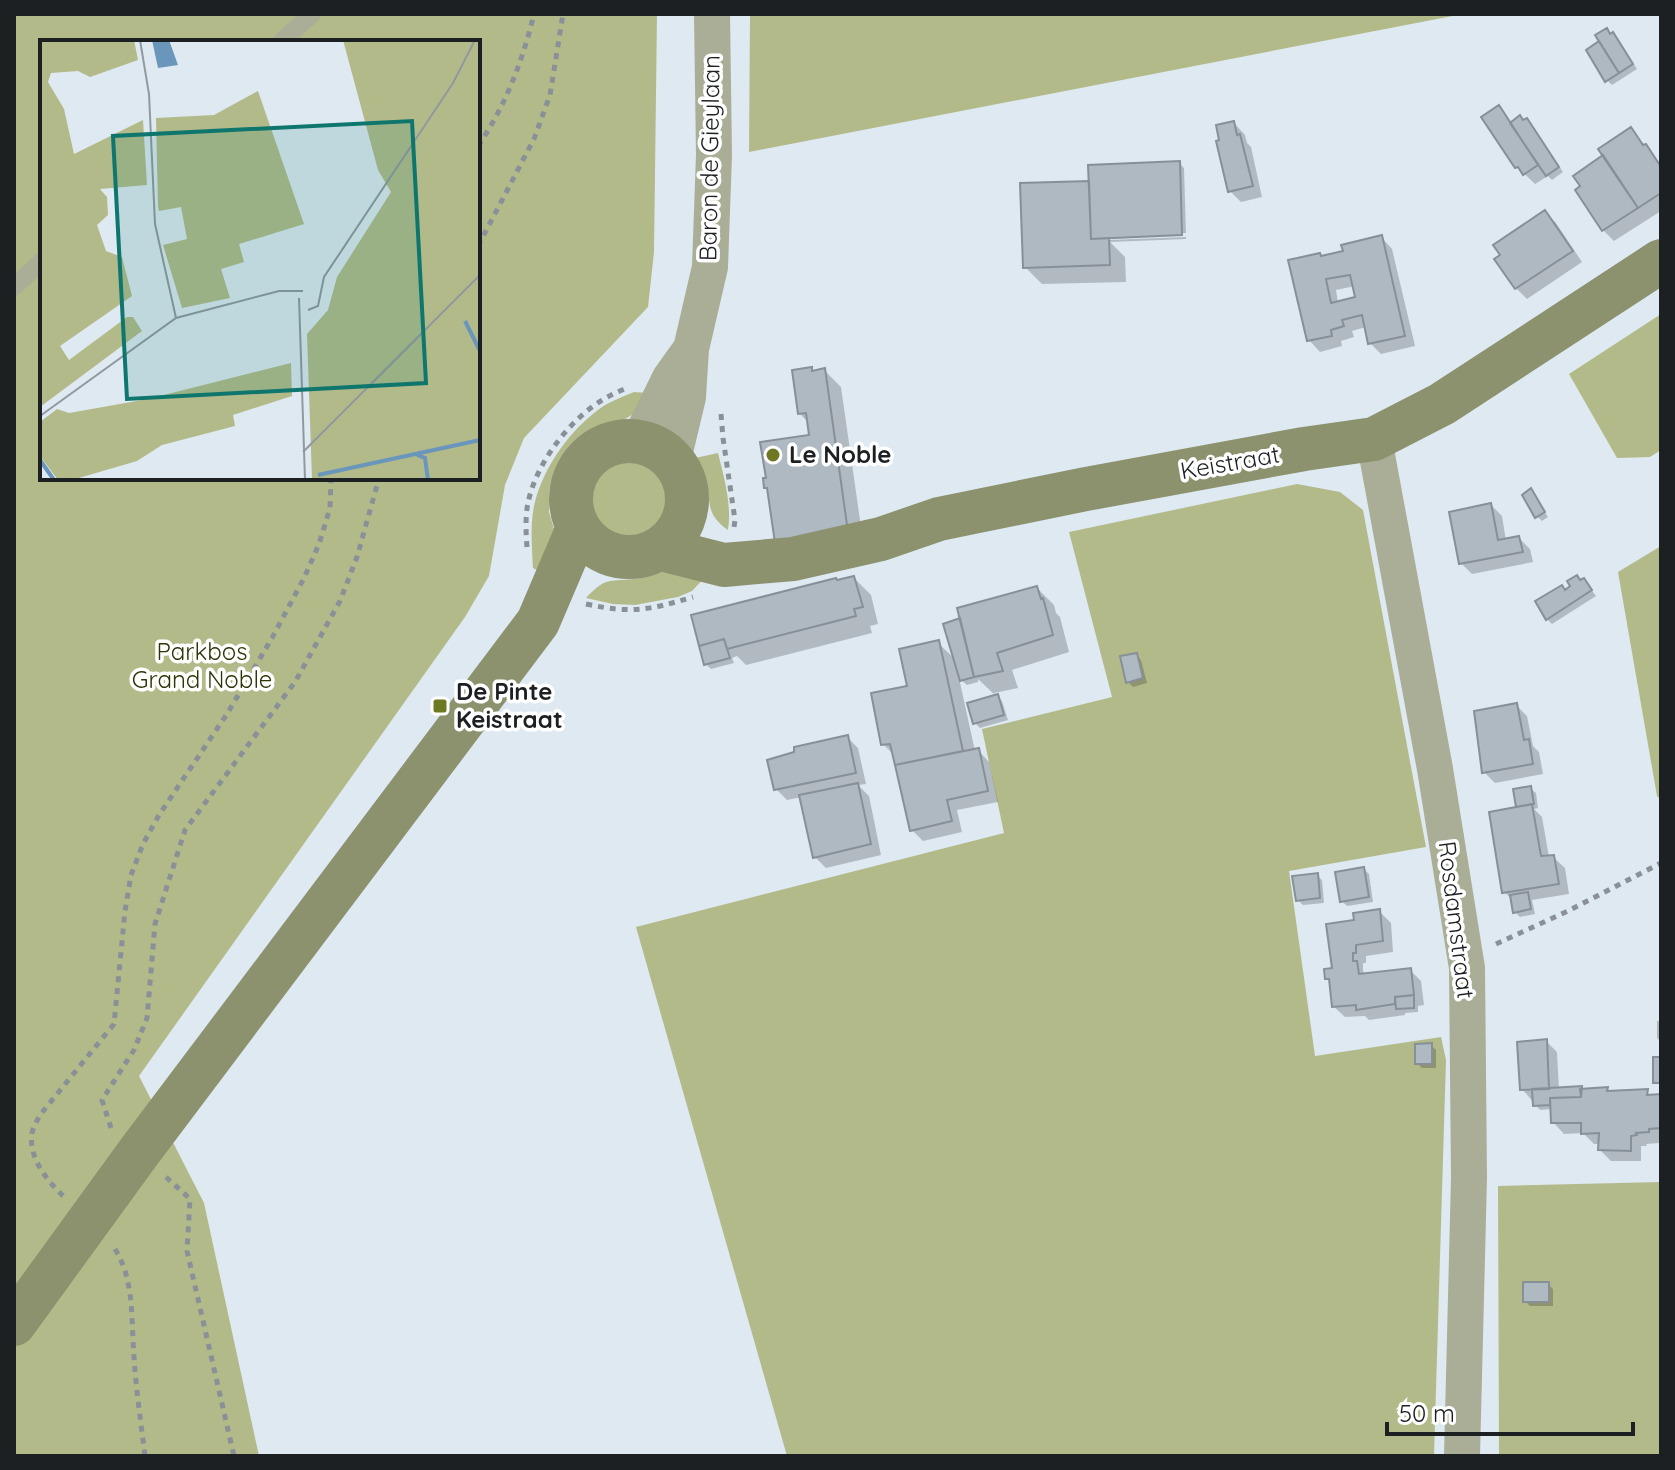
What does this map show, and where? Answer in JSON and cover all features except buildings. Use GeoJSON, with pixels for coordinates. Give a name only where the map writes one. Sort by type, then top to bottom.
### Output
{"type":"FeatureCollection","features":[{"type":"Feature","properties":{"kind":"street","name":"Baron de Gieylaan"},"geometry":{"type":"LineString","coordinates":[[656,451],[691,349],[710,267],[714,155],[712,14]]}},
{"type":"Feature","properties":{"kind":"street","name":"Keistraat"},"geometry":{"type":"LineString","coordinates":[[673,532],[724,565],[743,556],[793,559],[881,539],[939,519],[1086,489],[1374,439],[1442,404],[1661,261]]}},
{"type":"Feature","properties":{"kind":"street","name":"Rosdamstraat"},"geometry":{"type":"LineString","coordinates":[[1374,439],[1435,769],[1467,968],[1469,1177],[1462,1456]]}},
{"type":"Feature","properties":{"kind":"street"},"geometry":{"type":"LineString","coordinates":[[622,441],[656,451],[682,472],[687,486],[688,501],[673,532],[646,555],[630,558],[599,550],[578,528],[572,513],[570,496],[573,480],[581,465],[592,453],[622,441]]}},
{"type":"Feature","properties":{"kind":"street"},"geometry":{"type":"LineString","coordinates":[[554,602],[578,528]]}},
{"type":"Feature","properties":{"kind":"street"},"geometry":{"type":"LineString","coordinates":[[14,1324],[139,1152],[554,602],[614,556]]}},
{"type":"Feature","properties":{"kind":"lane"},"geometry":{"type":"LineString","coordinates":[[283,40],[312,14]]}},
{"type":"Feature","properties":{"kind":"lane"},"geometry":{"type":"LineString","coordinates":[[14,287],[40,263]]}},
{"type":"Feature","properties":{"kind":"path"},"geometry":{"type":"LineString","coordinates":[[480,142],[506,95],[525,50],[534,14]]}},
{"type":"Feature","properties":{"kind":"path"},"geometry":{"type":"LineString","coordinates":[[480,242],[534,139],[550,95],[563,14]]}},
{"type":"Feature","properties":{"kind":"path"},"geometry":{"type":"LineString","coordinates":[[695,597],[636,611],[554,602],[529,572],[527,504],[550,452],[566,431],[589,410],[635,384],[720,407],[735,520],[743,556]]}},
{"type":"Feature","properties":{"kind":"path"},"geometry":{"type":"LineString","coordinates":[[145,1456],[129,1287],[123,1262],[111,1242],[47,1179],[32,1146],[32,1131],[40,1115],[114,1024],[125,911],[131,875],[143,844],[167,802],[227,714],[304,578],[330,508],[331,480]]}},
{"type":"Feature","properties":{"kind":"path"},"geometry":{"type":"LineString","coordinates":[[234,1456],[187,1251],[190,1199],[111,1128],[102,1100],[134,1050],[147,1018],[155,924],[185,830],[295,682],[340,601],[357,557],[378,480]]}},
{"type":"Feature","properties":{"kind":"path"},"geometry":{"type":"LineString","coordinates":[[1465,957],[1570,910],[1661,863]]}},
{"type":"Feature","properties":{"kind":"green space","name":"Parkbos Grand Noble"},"geometry":{"type":"Polygon","coordinates":[[[14,14],[657,14],[654,252],[648,307],[524,438],[505,485],[489,576],[465,617],[139,1076],[204,1203],[259,1456],[14,1456],[14,14]]]}},
{"type":"Feature","properties":{"kind":"green space"},"geometry":{"type":"Polygon","coordinates":[[[750,14],[1463,14],[749,152],[750,14]]]}},
{"type":"Feature","properties":{"kind":"green space"},"geometry":{"type":"Polygon","coordinates":[[[1661,314],[1661,450],[1650,457],[1617,458],[1569,374],[1661,314]]]}},
{"type":"Feature","properties":{"kind":"green space"},"geometry":{"type":"Polygon","coordinates":[[[634,392],[648,393],[635,413],[575,444],[551,481],[549,512],[555,532],[544,574],[533,568],[532,521],[544,476],[560,449],[581,424],[605,405],[634,392]]]}},
{"type":"Feature","properties":{"kind":"green space"},"geometry":{"type":"Polygon","coordinates":[[[718,453],[728,501],[728,530],[712,512],[707,485],[695,458],[718,453]]]}},
{"type":"Feature","properties":{"kind":"green space"},"geometry":{"type":"Polygon","coordinates":[[[627,457],[651,464],[663,476],[670,500],[663,524],[651,536],[627,543],[603,536],[591,524],[584,500],[591,476],[603,464],[627,457]]]}},
{"type":"Feature","properties":{"kind":"green space"},"geometry":{"type":"Polygon","coordinates":[[[1297,484],[1340,492],[1363,510],[1426,847],[1289,871],[1315,1056],[1441,1037],[1446,1060],[1434,1456],[787,1456],[636,927],[1004,833],[982,729],[1112,697],[1069,532],[1297,484]]]}},
{"type":"Feature","properties":{"kind":"green space"},"geometry":{"type":"Polygon","coordinates":[[[1661,546],[1661,800],[1657,796],[1618,572],[1661,546]]]}},
{"type":"Feature","properties":{"kind":"green space"},"geometry":{"type":"Polygon","coordinates":[[[672,568],[710,572],[692,591],[678,597],[635,605],[586,598],[607,582],[643,578],[672,568]]]}},
{"type":"Feature","properties":{"kind":"green space"},"geometry":{"type":"Polygon","coordinates":[[[1661,1182],[1661,1456],[1499,1456],[1498,1186],[1661,1182]]]}},
{"type":"Feature","properties":{"kind":"place","name":"Le Noble"},"geometry":{"type":"Point","coordinates":[773,455]}},
{"type":"Feature","properties":{"kind":"place","name":"De Pinte Keistraat"},"geometry":{"type":"Point","coordinates":[440,706]}}]}
